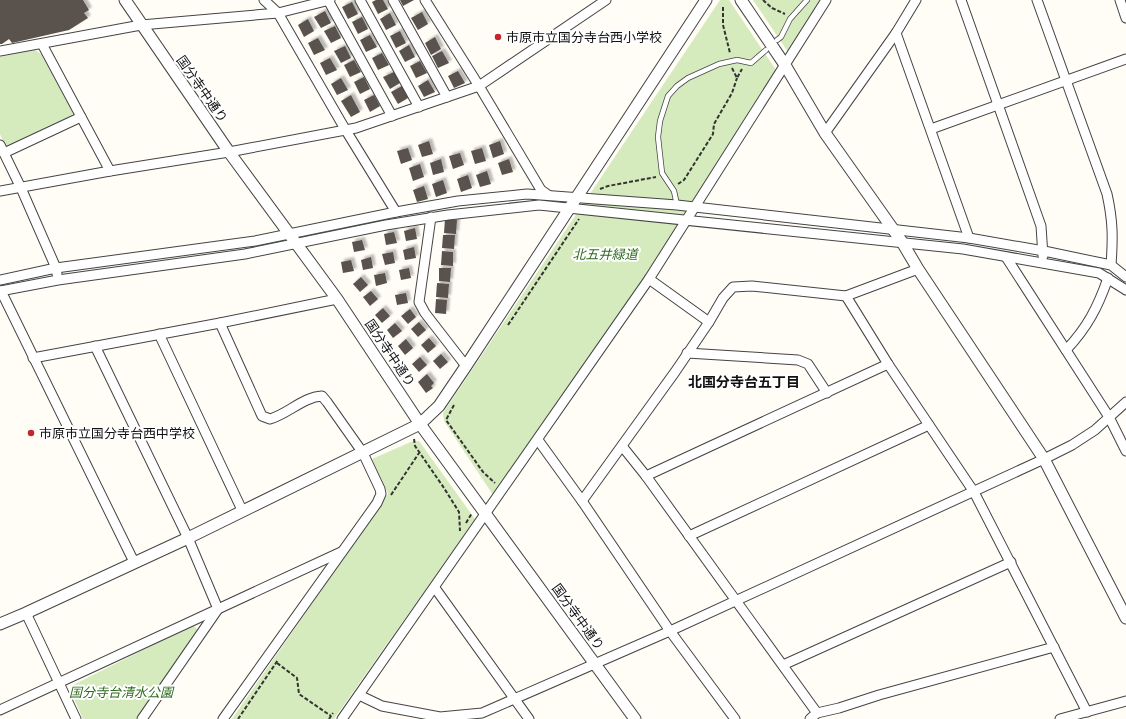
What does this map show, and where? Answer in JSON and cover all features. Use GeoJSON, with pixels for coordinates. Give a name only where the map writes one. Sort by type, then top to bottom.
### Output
{"type":"FeatureCollection","features":[{"type":"Feature","properties":{"kind":"street","name":"国分寺中通り"},"geometry":{"type":"LineString","coordinates":[[125,0],[229,152],[336,299],[420,424],[486,512],[635,719]]}},
{"type":"Feature","properties":{"kind":"street"},"geometry":{"type":"LineString","coordinates":[[264,0],[278,13],[396,212]]}},
{"type":"Feature","properties":{"kind":"street"},"geometry":{"type":"LineString","coordinates":[[0,51],[141,25],[278,13],[329,0],[392,116]]}},
{"type":"Feature","properties":{"kind":"street"},"geometry":{"type":"LineString","coordinates":[[360,0],[419,107]]}},
{"type":"Feature","properties":{"kind":"street"},"geometry":{"type":"LineString","coordinates":[[393,0],[447,97]]}},
{"type":"Feature","properties":{"kind":"street"},"geometry":{"type":"LineString","coordinates":[[425,0],[480,86],[541,190],[548,195]]}},
{"type":"Feature","properties":{"kind":"street"},"geometry":{"type":"LineString","coordinates":[[0,192],[110,171],[229,152],[356,128],[480,86],[606,0]]}},
{"type":"Feature","properties":{"kind":"street"},"geometry":{"type":"LineString","coordinates":[[0,624],[188,538],[242,510],[363,453],[420,424],[439,406],[466,366],[706,0]]}},
{"type":"Feature","properties":{"kind":"street"},"geometry":{"type":"LineString","coordinates":[[741,0],[785,65],[825,134],[902,242],[918,269],[1044,459],[1126,618]]}},
{"type":"Feature","properties":{"kind":"street"},"geometry":{"type":"LineString","coordinates":[[342,719],[435,588],[486,512],[538,440],[649,279],[688,220],[826,0]]}},
{"type":"Feature","properties":{"kind":"street"},"geometry":{"type":"LineString","coordinates":[[825,134],[896,33],[916,0]]}},
{"type":"Feature","properties":{"kind":"street"},"geometry":{"type":"LineString","coordinates":[[961,0],[1041,226],[1044,251],[1042,263]]}},
{"type":"Feature","properties":{"kind":"street"},"geometry":{"type":"LineString","coordinates":[[1037,0],[1107,194],[1112,215],[1113,238],[1110,265]]}},
{"type":"Feature","properties":{"kind":"street"},"geometry":{"type":"LineString","coordinates":[[1120,0],[1126,18]]}},
{"type":"Feature","properties":{"kind":"street"},"geometry":{"type":"LineString","coordinates":[[896,33],[969,238]]}},
{"type":"Feature","properties":{"kind":"street"},"geometry":{"type":"LineString","coordinates":[[42,44],[110,171]]}},
{"type":"Feature","properties":{"kind":"street"},"geometry":{"type":"LineString","coordinates":[[931,130],[1126,60]]}},
{"type":"Feature","properties":{"kind":"street"},"geometry":{"type":"LineString","coordinates":[[58,280],[56,268],[2,149],[81,117]]}},
{"type":"Feature","properties":{"kind":"street"},"geometry":{"type":"LineString","coordinates":[[0,280],[56,268],[255,241],[458,201],[527,194],[577,196],[677,205],[969,238],[1044,251],[1110,265],[1126,276]]}},
{"type":"Feature","properties":{"kind":"street"},"geometry":{"type":"LineString","coordinates":[[134,562],[0,291],[58,280],[245,254],[431,217],[519,206],[539,205],[963,249],[1099,273],[1126,290]]}},
{"type":"Feature","properties":{"kind":"street"},"geometry":{"type":"LineString","coordinates":[[431,217],[419,302],[425,313],[466,366]]}},
{"type":"Feature","properties":{"kind":"street"},"geometry":{"type":"LineString","coordinates":[[1006,257],[1109,417],[1126,450]]}},
{"type":"Feature","properties":{"kind":"street"},"geometry":{"type":"LineString","coordinates":[[582,501],[687,353],[723,298],[733,288],[752,286],[846,296],[918,269]]}},
{"type":"Feature","properties":{"kind":"street"},"geometry":{"type":"LineString","coordinates":[[1066,350],[1079,337],[1092,316],[1108,278]]}},
{"type":"Feature","properties":{"kind":"street"},"geometry":{"type":"LineString","coordinates":[[649,279],[708,322]]}},
{"type":"Feature","properties":{"kind":"street"},"geometry":{"type":"LineString","coordinates":[[846,296],[888,364],[974,492],[1087,712]]}},
{"type":"Feature","properties":{"kind":"street"},"geometry":{"type":"LineString","coordinates":[[33,358],[220,323],[336,299]]}},
{"type":"Feature","properties":{"kind":"street"},"geometry":{"type":"LineString","coordinates":[[220,323],[262,416],[270,419],[278,417],[313,397],[322,396],[363,453],[380,488],[381,494],[377,503],[223,719]]}},
{"type":"Feature","properties":{"kind":"street"},"geometry":{"type":"LineString","coordinates":[[159,334],[242,510]]}},
{"type":"Feature","properties":{"kind":"street"},"geometry":{"type":"LineString","coordinates":[[95,346],[188,538],[218,609]]}},
{"type":"Feature","properties":{"kind":"street"},"geometry":{"type":"LineString","coordinates":[[687,353],[798,360],[808,364],[827,393]]}},
{"type":"Feature","properties":{"kind":"street"},"geometry":{"type":"LineString","coordinates":[[646,476],[888,364]]}},
{"type":"Feature","properties":{"kind":"street"},"geometry":{"type":"LineString","coordinates":[[359,695],[382,706],[440,717],[482,713],[670,631],[1044,459],[1072,445],[1095,430],[1126,402]]}},
{"type":"Feature","properties":{"kind":"street"},"geometry":{"type":"LineString","coordinates":[[689,536],[929,425]]}},
{"type":"Feature","properties":{"kind":"street"},"geometry":{"type":"LineString","coordinates":[[538,440],[582,501],[670,631],[736,719]]}},
{"type":"Feature","properties":{"kind":"street"},"geometry":{"type":"LineString","coordinates":[[622,446],[646,476],[737,600],[817,712]]}},
{"type":"Feature","properties":{"kind":"street"},"geometry":{"type":"LineString","coordinates":[[0,710],[342,551]]}},
{"type":"Feature","properties":{"kind":"street"},"geometry":{"type":"LineString","coordinates":[[783,665],[1011,562]]}},
{"type":"Feature","properties":{"kind":"street"},"geometry":{"type":"LineString","coordinates":[[435,588],[529,719]]}},
{"type":"Feature","properties":{"kind":"street"},"geometry":{"type":"LineString","coordinates":[[142,719],[218,609]]}},
{"type":"Feature","properties":{"kind":"street"},"geometry":{"type":"LineString","coordinates":[[26,613],[58,684],[76,719]]}},
{"type":"Feature","properties":{"kind":"street"},"geometry":{"type":"LineString","coordinates":[[810,719],[817,712],[839,708],[879,695],[1054,647]]}},
{"type":"Feature","properties":{"kind":"street"},"geometry":{"type":"LineString","coordinates":[[1060,719],[1126,701]]}},
{"type":"Feature","properties":{"kind":"lane"},"geometry":{"type":"LineString","coordinates":[[777,40],[781,37],[792,17],[807,0]]}},
{"type":"Feature","properties":{"kind":"lane"},"geometry":{"type":"LineString","coordinates":[[677,205],[674,191],[662,173],[658,137],[660,121],[668,96],[677,86],[688,78],[719,64],[738,60],[745,63],[751,63],[766,50]]}},
{"type":"Feature","properties":{"kind":"path"},"geometry":{"type":"LineString","coordinates":[[763,0],[772,8],[792,17]]}},
{"type":"Feature","properties":{"kind":"path"},"geometry":{"type":"LineString","coordinates":[[723,7],[722,26],[732,62],[732,68],[737,78]]}},
{"type":"Feature","properties":{"kind":"path"},"geometry":{"type":"LineString","coordinates":[[672,188],[684,180],[713,134],[714,124],[732,93],[737,78],[745,63]]}},
{"type":"Feature","properties":{"kind":"path"},"geometry":{"type":"LineString","coordinates":[[596,191],[608,186],[664,175]]}},
{"type":"Feature","properties":{"kind":"path"},"geometry":{"type":"LineString","coordinates":[[505,329],[579,219]]}},
{"type":"Feature","properties":{"kind":"path"},"geometry":{"type":"LineString","coordinates":[[457,400],[446,420],[483,472],[503,488]]}},
{"type":"Feature","properties":{"kind":"path"},"geometry":{"type":"LineString","coordinates":[[414,439],[415,446],[459,512],[460,531]]}},
{"type":"Feature","properties":{"kind":"path"},"geometry":{"type":"LineString","coordinates":[[277,663],[297,678],[299,694],[331,716]]}},
{"type":"Feature","properties":{"kind":"green space","name":"北五井緑道"},"geometry":{"type":"Polygon","coordinates":[[[720,0],[729,0],[776,70],[644,278],[493,495],[444,421],[443,413],[720,0]]]}},
{"type":"Feature","properties":{"kind":"green space"},"geometry":{"type":"Polygon","coordinates":[[[753,0],[821,0],[788,52],[753,0]]]}},
{"type":"Feature","properties":{"kind":"green space"},"geometry":{"type":"Polygon","coordinates":[[[35,50],[41,54],[73,113],[72,117],[9,147],[5,146],[0,134],[0,57],[35,50]]]}},
{"type":"Feature","properties":{"kind":"green space"},"geometry":{"type":"Polygon","coordinates":[[[413,441],[419,441],[475,519],[334,719],[232,719],[388,494],[372,459],[413,441]]]}},
{"type":"Feature","properties":{"kind":"green space","name":"国分寺台清水公園"},"geometry":{"type":"Polygon","coordinates":[[[193,625],[198,630],[136,719],[83,719],[70,690],[73,685],[193,625]]]}},
{"type":"Feature","properties":{"kind":"building"},"geometry":{"type":"Polygon","coordinates":[[[0,0],[83,0],[89,10],[84,13],[88,18],[69,30],[12,43],[9,39],[0,44],[0,0]]]}},
{"type":"Feature","properties":{"kind":"building"},"geometry":{"type":"Polygon","coordinates":[[[376,0],[383,0],[388,9],[378,14],[372,2],[376,0]]]}},
{"type":"Feature","properties":{"kind":"building"},"geometry":{"type":"Polygon","coordinates":[[[400,0],[414,0],[403,6],[400,0]]]}},
{"type":"Feature","properties":{"kind":"building"},"geometry":{"type":"Polygon","coordinates":[[[352,2],[358,14],[348,19],[342,7],[352,2]]]}},
{"type":"Feature","properties":{"kind":"building"},"geometry":{"type":"Polygon","coordinates":[[[325,11],[331,23],[321,28],[314,17],[325,11]]]}},
{"type":"Feature","properties":{"kind":"building"},"geometry":{"type":"Polygon","coordinates":[[[422,12],[428,24],[418,30],[411,18],[422,12]]]}},
{"type":"Feature","properties":{"kind":"building"},"geometry":{"type":"Polygon","coordinates":[[[390,13],[396,25],[386,30],[380,19],[390,13]]]}},
{"type":"Feature","properties":{"kind":"building"},"geometry":{"type":"Polygon","coordinates":[[[362,17],[368,29],[358,34],[352,22],[362,17]]]}},
{"type":"Feature","properties":{"kind":"building"},"geometry":{"type":"Polygon","coordinates":[[[308,19],[314,31],[304,37],[298,25],[308,19]]]}},
{"type":"Feature","properties":{"kind":"building"},"geometry":{"type":"Polygon","coordinates":[[[335,26],[341,38],[331,43],[324,31],[335,26]]]}},
{"type":"Feature","properties":{"kind":"building"},"geometry":{"type":"Polygon","coordinates":[[[400,31],[406,43],[396,48],[390,36],[400,31]]]}},
{"type":"Feature","properties":{"kind":"building"},"geometry":{"type":"Polygon","coordinates":[[[370,35],[377,47],[366,52],[360,40],[370,35]]]}},
{"type":"Feature","properties":{"kind":"building"},"geometry":{"type":"Polygon","coordinates":[[[435,37],[441,49],[431,55],[425,43],[435,37]]]}},
{"type":"Feature","properties":{"kind":"building"},"geometry":{"type":"Polygon","coordinates":[[[318,38],[325,50],[314,55],[308,43],[318,38]]]}},
{"type":"Feature","properties":{"kind":"building"},"geometry":{"type":"Polygon","coordinates":[[[409,45],[415,57],[405,62],[399,51],[409,45]]]}},
{"type":"Feature","properties":{"kind":"building"},"geometry":{"type":"Polygon","coordinates":[[[345,46],[351,58],[341,63],[334,51],[345,46]]]}},
{"type":"Feature","properties":{"kind":"building"},"geometry":{"type":"Polygon","coordinates":[[[442,51],[449,63],[438,68],[432,56],[442,51]]]}},
{"type":"Feature","properties":{"kind":"building"},"geometry":{"type":"Polygon","coordinates":[[[382,53],[389,65],[378,70],[372,58],[382,53]]]}},
{"type":"Feature","properties":{"kind":"building"},"geometry":{"type":"Polygon","coordinates":[[[330,58],[337,70],[326,75],[320,63],[330,58]]]}},
{"type":"Feature","properties":{"kind":"building"},"geometry":{"type":"Polygon","coordinates":[[[354,60],[361,72],[350,77],[344,65],[354,60]]]}},
{"type":"Feature","properties":{"kind":"building"},"geometry":{"type":"Polygon","coordinates":[[[420,61],[427,73],[416,78],[410,66],[420,61]]]}},
{"type":"Feature","properties":{"kind":"building"},"geometry":{"type":"Polygon","coordinates":[[[458,71],[465,83],[454,88],[448,76],[458,71]]]}},
{"type":"Feature","properties":{"kind":"building"},"geometry":{"type":"Polygon","coordinates":[[[394,72],[400,83],[390,89],[383,77],[394,72]]]}},
{"type":"Feature","properties":{"kind":"building"},"geometry":{"type":"Polygon","coordinates":[[[364,77],[370,89],[360,94],[354,82],[364,77]]]}},
{"type":"Feature","properties":{"kind":"building"},"geometry":{"type":"Polygon","coordinates":[[[341,78],[348,90],[337,95],[331,84],[341,78]]]}},
{"type":"Feature","properties":{"kind":"building"},"geometry":{"type":"Polygon","coordinates":[[[428,80],[435,92],[424,97],[418,86],[428,80]]]}},
{"type":"Feature","properties":{"kind":"building"},"geometry":{"type":"Polygon","coordinates":[[[402,86],[408,98],[398,104],[391,92],[402,86]]]}},
{"type":"Feature","properties":{"kind":"building"},"geometry":{"type":"Polygon","coordinates":[[[351,95],[360,112],[351,117],[341,101],[351,95]]]}},
{"type":"Feature","properties":{"kind":"building"},"geometry":{"type":"Polygon","coordinates":[[[374,95],[380,106],[370,112],[364,100],[374,95]]]}},
{"type":"Feature","properties":{"kind":"building"},"geometry":{"type":"Polygon","coordinates":[[[429,141],[433,154],[422,157],[418,145],[429,141]]]}},
{"type":"Feature","properties":{"kind":"building"},"geometry":{"type":"Polygon","coordinates":[[[500,141],[504,154],[493,158],[489,145],[500,141]]]}},
{"type":"Feature","properties":{"kind":"building"},"geometry":{"type":"Polygon","coordinates":[[[408,148],[412,160],[401,164],[397,151],[408,148]]]}},
{"type":"Feature","properties":{"kind":"building"},"geometry":{"type":"Polygon","coordinates":[[[482,148],[486,161],[475,164],[471,151],[482,148]]]}},
{"type":"Feature","properties":{"kind":"building"},"geometry":{"type":"Polygon","coordinates":[[[460,153],[464,165],[453,169],[449,156],[460,153]]]}},
{"type":"Feature","properties":{"kind":"building"},"geometry":{"type":"Polygon","coordinates":[[[441,159],[444,172],[433,175],[430,163],[441,159]]]}},
{"type":"Feature","properties":{"kind":"building"},"geometry":{"type":"Polygon","coordinates":[[[509,159],[513,172],[502,175],[498,163],[509,159]]]}},
{"type":"Feature","properties":{"kind":"building"},"geometry":{"type":"Polygon","coordinates":[[[420,164],[424,177],[413,181],[409,168],[420,164]]]}},
{"type":"Feature","properties":{"kind":"building"},"geometry":{"type":"Polygon","coordinates":[[[487,171],[491,184],[480,187],[476,175],[487,171]]]}},
{"type":"Feature","properties":{"kind":"building"},"geometry":{"type":"Polygon","coordinates":[[[468,175],[472,188],[461,192],[457,179],[468,175]]]}},
{"type":"Feature","properties":{"kind":"building"},"geometry":{"type":"Polygon","coordinates":[[[443,180],[447,193],[436,197],[432,184],[443,180]]]}},
{"type":"Feature","properties":{"kind":"building"},"geometry":{"type":"Polygon","coordinates":[[[424,186],[428,199],[417,202],[413,190],[424,186]]]}},
{"type":"Feature","properties":{"kind":"building"},"geometry":{"type":"Polygon","coordinates":[[[445,219],[457,220],[456,234],[444,233],[445,219]]]}},
{"type":"Feature","properties":{"kind":"building"},"geometry":{"type":"Polygon","coordinates":[[[415,228],[417,239],[406,241],[404,231],[415,228]]]}},
{"type":"Feature","properties":{"kind":"building"},"geometry":{"type":"Polygon","coordinates":[[[394,232],[397,243],[386,245],[384,234],[394,232]]]}},
{"type":"Feature","properties":{"kind":"building"},"geometry":{"type":"Polygon","coordinates":[[[443,235],[455,235],[454,249],[442,248],[443,235]]]}},
{"type":"Feature","properties":{"kind":"building"},"geometry":{"type":"Polygon","coordinates":[[[362,240],[365,250],[354,252],[352,242],[362,240]]]}},
{"type":"Feature","properties":{"kind":"building"},"geometry":{"type":"Polygon","coordinates":[[[414,247],[416,258],[405,260],[403,250],[414,247]]]}},
{"type":"Feature","properties":{"kind":"building"},"geometry":{"type":"Polygon","coordinates":[[[442,251],[453,252],[453,266],[441,265],[442,251]]]}},
{"type":"Feature","properties":{"kind":"building"},"geometry":{"type":"Polygon","coordinates":[[[393,252],[395,263],[385,265],[382,254],[393,252]]]}},
{"type":"Feature","properties":{"kind":"building"},"geometry":{"type":"Polygon","coordinates":[[[371,257],[373,268],[363,270],[361,260],[371,257]]]}},
{"type":"Feature","properties":{"kind":"building"},"geometry":{"type":"Polygon","coordinates":[[[351,260],[354,271],[343,273],[341,262],[351,260]]]}},
{"type":"Feature","properties":{"kind":"building"},"geometry":{"type":"Polygon","coordinates":[[[409,268],[411,278],[401,280],[399,270],[409,268]]]}},
{"type":"Feature","properties":{"kind":"building"},"geometry":{"type":"Polygon","coordinates":[[[439,268],[451,268],[450,282],[439,281],[439,268]]]}},
{"type":"Feature","properties":{"kind":"building"},"geometry":{"type":"Polygon","coordinates":[[[385,273],[387,283],[376,286],[374,275],[385,273]]]}},
{"type":"Feature","properties":{"kind":"building"},"geometry":{"type":"Polygon","coordinates":[[[361,277],[368,285],[360,292],[353,284],[361,277]]]}},
{"type":"Feature","properties":{"kind":"building"},"geometry":{"type":"Polygon","coordinates":[[[437,283],[449,284],[448,298],[436,297],[437,283]]]}},
{"type":"Feature","properties":{"kind":"building"},"geometry":{"type":"Polygon","coordinates":[[[371,291],[378,299],[370,306],[363,297],[371,291]]]}},
{"type":"Feature","properties":{"kind":"building"},"geometry":{"type":"Polygon","coordinates":[[[406,293],[408,303],[397,305],[395,295],[406,293]]]}},
{"type":"Feature","properties":{"kind":"building"},"geometry":{"type":"Polygon","coordinates":[[[436,299],[447,300],[446,314],[435,313],[436,299]]]}},
{"type":"Feature","properties":{"kind":"building"},"geometry":{"type":"Polygon","coordinates":[[[383,308],[390,316],[382,323],[375,315],[383,308]]]}},
{"type":"Feature","properties":{"kind":"building"},"geometry":{"type":"Polygon","coordinates":[[[410,309],[416,317],[408,324],[401,316],[410,309]]]}},
{"type":"Feature","properties":{"kind":"building"},"geometry":{"type":"Polygon","coordinates":[[[419,322],[426,330],[418,337],[411,329],[419,322]]]}},
{"type":"Feature","properties":{"kind":"building"},"geometry":{"type":"Polygon","coordinates":[[[395,323],[402,331],[393,338],[387,330],[395,323]]]}},
{"type":"Feature","properties":{"kind":"building"},"geometry":{"type":"Polygon","coordinates":[[[429,338],[436,346],[428,353],[421,345],[429,338]]]}},
{"type":"Feature","properties":{"kind":"building"},"geometry":{"type":"Polygon","coordinates":[[[406,339],[413,348],[405,355],[398,346],[406,339]]]}},
{"type":"Feature","properties":{"kind":"building"},"geometry":{"type":"Polygon","coordinates":[[[441,354],[448,362],[440,369],[433,361],[441,354]]]}},
{"type":"Feature","properties":{"kind":"building"},"geometry":{"type":"Polygon","coordinates":[[[420,357],[427,365],[419,372],[412,364],[420,357]]]}},
{"type":"Feature","properties":{"kind":"building"},"geometry":{"type":"Polygon","coordinates":[[[427,374],[434,383],[431,386],[433,388],[426,393],[418,382],[427,374]]]}},
{"type":"Feature","properties":{"kind":"place","name":"市原市立国分寺台西小学校"},"geometry":{"type":"Point","coordinates":[498,37]}},
{"type":"Feature","properties":{"kind":"place","name":"市原市立国分寺台西中学校"},"geometry":{"type":"Point","coordinates":[31,433]}},
{"type":"Feature","properties":{"kind":"district","name":"北国分寺台五丁目"},"geometry":{"type":"Point","coordinates":[744,382]}}]}
